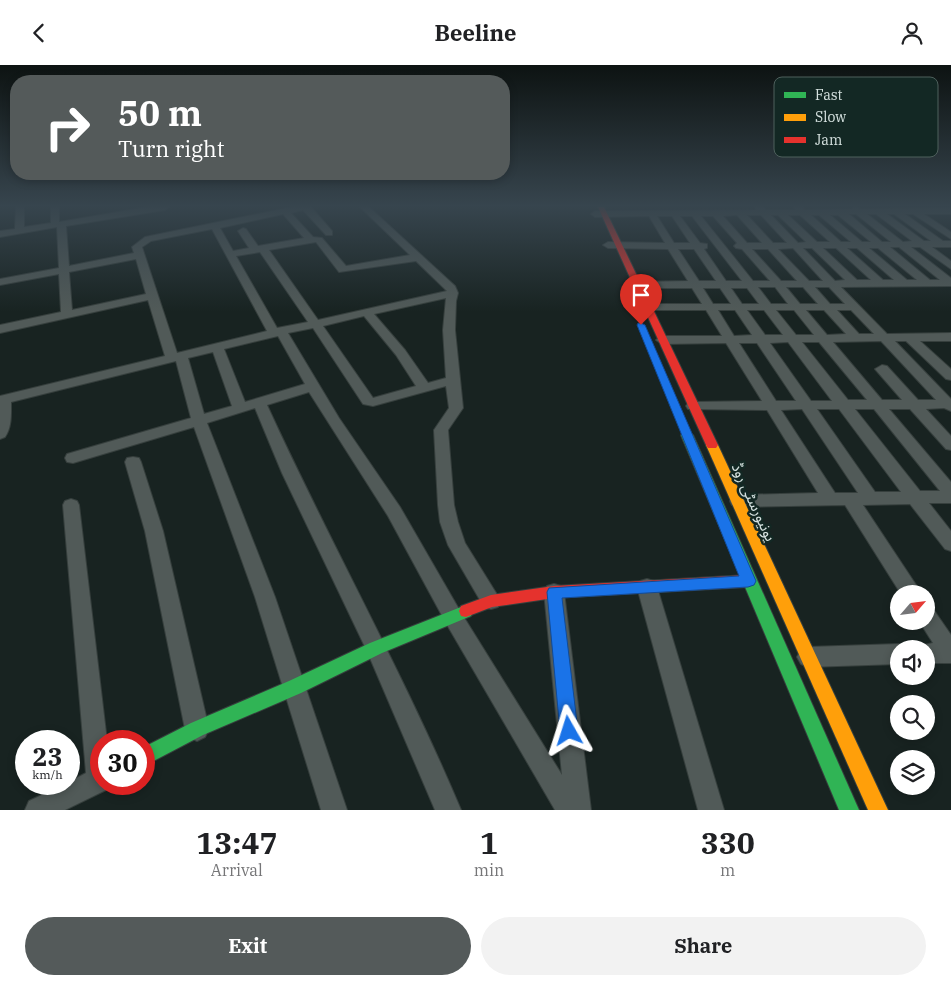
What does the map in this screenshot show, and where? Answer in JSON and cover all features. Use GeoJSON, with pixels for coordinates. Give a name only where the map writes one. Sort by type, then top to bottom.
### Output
{"type":"FeatureCollection","features":[{"type":"Feature","properties":{"kind":"main road","name":"یونیورسٹی روڈ"},"geometry":{"type":"LineString","coordinates":[[611,242],[636,285],[738,501],[878,810]]}},
{"type":"Feature","properties":{"kind":"main road","name":"یونیورسٹی روڈ"},"geometry":{"type":"LineString","coordinates":[[613,246],[622,281]]}},
{"type":"Feature","properties":{"kind":"main road"},"geometry":{"type":"LineString","coordinates":[[683,426],[848,810]]}},
{"type":"Feature","properties":{"kind":"main road"},"geometry":{"type":"LineString","coordinates":[[155,751],[197,729],[295,687],[376,648],[491,601],[554,592],[748,581]]}},
{"type":"Feature","properties":{"kind":"street"},"geometry":{"type":"LineString","coordinates":[[61,242],[65,269],[67,315]]}},
{"type":"Feature","properties":{"kind":"street"},"geometry":{"type":"LineString","coordinates":[[143,242],[137,247],[153,296],[266,597],[334,810]]}},
{"type":"Feature","properties":{"kind":"street"},"geometry":{"type":"LineString","coordinates":[[223,242],[277,332],[314,386],[332,419],[394,512],[453,617],[568,810]]}},
{"type":"Feature","properties":{"kind":"street"},"geometry":{"type":"LineString","coordinates":[[253,242],[344,362],[368,401],[373,402],[453,380]]}},
{"type":"Feature","properties":{"kind":"street"},"geometry":{"type":"LineString","coordinates":[[231,255],[296,242]]}},
{"type":"Feature","properties":{"kind":"street"},"geometry":{"type":"LineString","coordinates":[[320,242],[343,270],[419,257]]}},
{"type":"Feature","properties":{"kind":"street"},"geometry":{"type":"LineString","coordinates":[[402,242],[450,285],[453,293]]}},
{"type":"Feature","properties":{"kind":"street"},"geometry":{"type":"LineString","coordinates":[[669,242],[830,499]]}},
{"type":"Feature","properties":{"kind":"street"},"geometry":{"type":"LineString","coordinates":[[695,242],[722,285],[762,339],[871,499]]}},
{"type":"Feature","properties":{"kind":"street"},"geometry":{"type":"LineString","coordinates":[[719,242],[791,339],[951,544]]}},
{"type":"Feature","properties":{"kind":"street"},"geometry":{"type":"LineString","coordinates":[[742,242],[951,493]]}},
{"type":"Feature","properties":{"kind":"street"},"geometry":{"type":"LineString","coordinates":[[766,242],[856,339]]}},
{"type":"Feature","properties":{"kind":"street"},"geometry":{"type":"LineString","coordinates":[[793,242],[950,405]]}},
{"type":"Feature","properties":{"kind":"street"},"geometry":{"type":"LineString","coordinates":[[812,242],[854,283]]}},
{"type":"Feature","properties":{"kind":"street"},"geometry":{"type":"LineString","coordinates":[[835,242],[880,283]]}},
{"type":"Feature","properties":{"kind":"street"},"geometry":{"type":"LineString","coordinates":[[858,242],[904,283]]}},
{"type":"Feature","properties":{"kind":"street"},"geometry":{"type":"LineString","coordinates":[[877,242],[927,283]]}},
{"type":"Feature","properties":{"kind":"street"},"geometry":{"type":"LineString","coordinates":[[897,242],[951,283]]}},
{"type":"Feature","properties":{"kind":"street"},"geometry":{"type":"LineString","coordinates":[[919,242],[951,265]]}},
{"type":"Feature","properties":{"kind":"street"},"geometry":{"type":"LineString","coordinates":[[613,246],[946,245],[951,252]]}},
{"type":"Feature","properties":{"kind":"street"},"geometry":{"type":"LineString","coordinates":[[0,282],[140,255]]}},
{"type":"Feature","properties":{"kind":"street"},"geometry":{"type":"LineString","coordinates":[[636,285],[951,283]]}},
{"type":"Feature","properties":{"kind":"street"},"geometry":{"type":"LineString","coordinates":[[0,433],[3,423],[2,400],[277,332],[453,293]]}},
{"type":"Feature","properties":{"kind":"street"},"geometry":{"type":"LineString","coordinates":[[453,293],[450,296],[448,315],[455,412],[442,427],[441,431],[446,505],[457,545],[491,601]]}},
{"type":"Feature","properties":{"kind":"street"},"geometry":{"type":"LineString","coordinates":[[0,329],[153,296]]}},
{"type":"Feature","properties":{"kind":"street"},"geometry":{"type":"LineString","coordinates":[[633,307],[854,307]]}},
{"type":"Feature","properties":{"kind":"street"},"geometry":{"type":"LineString","coordinates":[[366,312],[401,353],[424,387]]}},
{"type":"Feature","properties":{"kind":"street"},"geometry":{"type":"LineString","coordinates":[[910,338],[951,376]]}},
{"type":"Feature","properties":{"kind":"street"},"geometry":{"type":"LineString","coordinates":[[662,340],[946,338],[951,347]]}},
{"type":"Feature","properties":{"kind":"street"},"geometry":{"type":"LineString","coordinates":[[217,347],[240,408]]}},
{"type":"Feature","properties":{"kind":"street"},"geometry":{"type":"LineString","coordinates":[[882,369],[951,445]]}},
{"type":"Feature","properties":{"kind":"street"},"geometry":{"type":"LineString","coordinates":[[73,458],[314,386]]}},
{"type":"Feature","properties":{"kind":"street"},"geometry":{"type":"LineString","coordinates":[[259,402],[290,473],[376,648],[448,810]]}},
{"type":"Feature","properties":{"kind":"street"},"geometry":{"type":"LineString","coordinates":[[693,406],[950,405]]}},
{"type":"Feature","properties":{"kind":"street"},"geometry":{"type":"LineString","coordinates":[[133,462],[154,531],[197,729]]}},
{"type":"Feature","properties":{"kind":"street"},"geometry":{"type":"LineString","coordinates":[[738,501],[951,497]]}},
{"type":"Feature","properties":{"kind":"street"},"geometry":{"type":"LineString","coordinates":[[850,499],[906,585]]}},
{"type":"Feature","properties":{"kind":"street"},"geometry":{"type":"LineString","coordinates":[[71,505],[95,730]]}},
{"type":"Feature","properties":{"kind":"street"},"geometry":{"type":"LineString","coordinates":[[647,587],[711,810]]}},
{"type":"Feature","properties":{"kind":"street"},"geometry":{"type":"LineString","coordinates":[[554,592],[578,810]]}},
{"type":"Feature","properties":{"kind":"street"},"geometry":{"type":"LineString","coordinates":[[935,628],[951,652]]}},
{"type":"Feature","properties":{"kind":"street"},"geometry":{"type":"LineString","coordinates":[[935,653],[951,652]]}},
{"type":"Feature","properties":{"kind":"street"},"geometry":{"type":"LineString","coordinates":[[808,657],[890,653]]}},
{"type":"Feature","properties":{"kind":"street"},"geometry":{"type":"LineString","coordinates":[[38,810],[90,785]]}},
{"type":"Feature","properties":{"kind":"traffic: fast"},"geometry":{"type":"LineString","coordinates":[[687,435],[849,810]]}},
{"type":"Feature","properties":{"kind":"traffic: fast"},"geometry":{"type":"LineString","coordinates":[[155,751],[197,729],[295,687],[376,648],[466,611]]}},
{"type":"Feature","properties":{"kind":"traffic: slow"},"geometry":{"type":"LineString","coordinates":[[712,445],[878,810]]}},
{"type":"Feature","properties":{"kind":"traffic: jam"},"geometry":{"type":"LineString","coordinates":[[617,242],[712,445]]}},
{"type":"Feature","properties":{"kind":"traffic: jam"},"geometry":{"type":"LineString","coordinates":[[466,611],[491,601],[554,592],[748,581]]}},
{"type":"Feature","properties":{"kind":"route"},"geometry":{"type":"LineString","coordinates":[[569,731],[554,592],[748,581],[641,325]]}}]}
